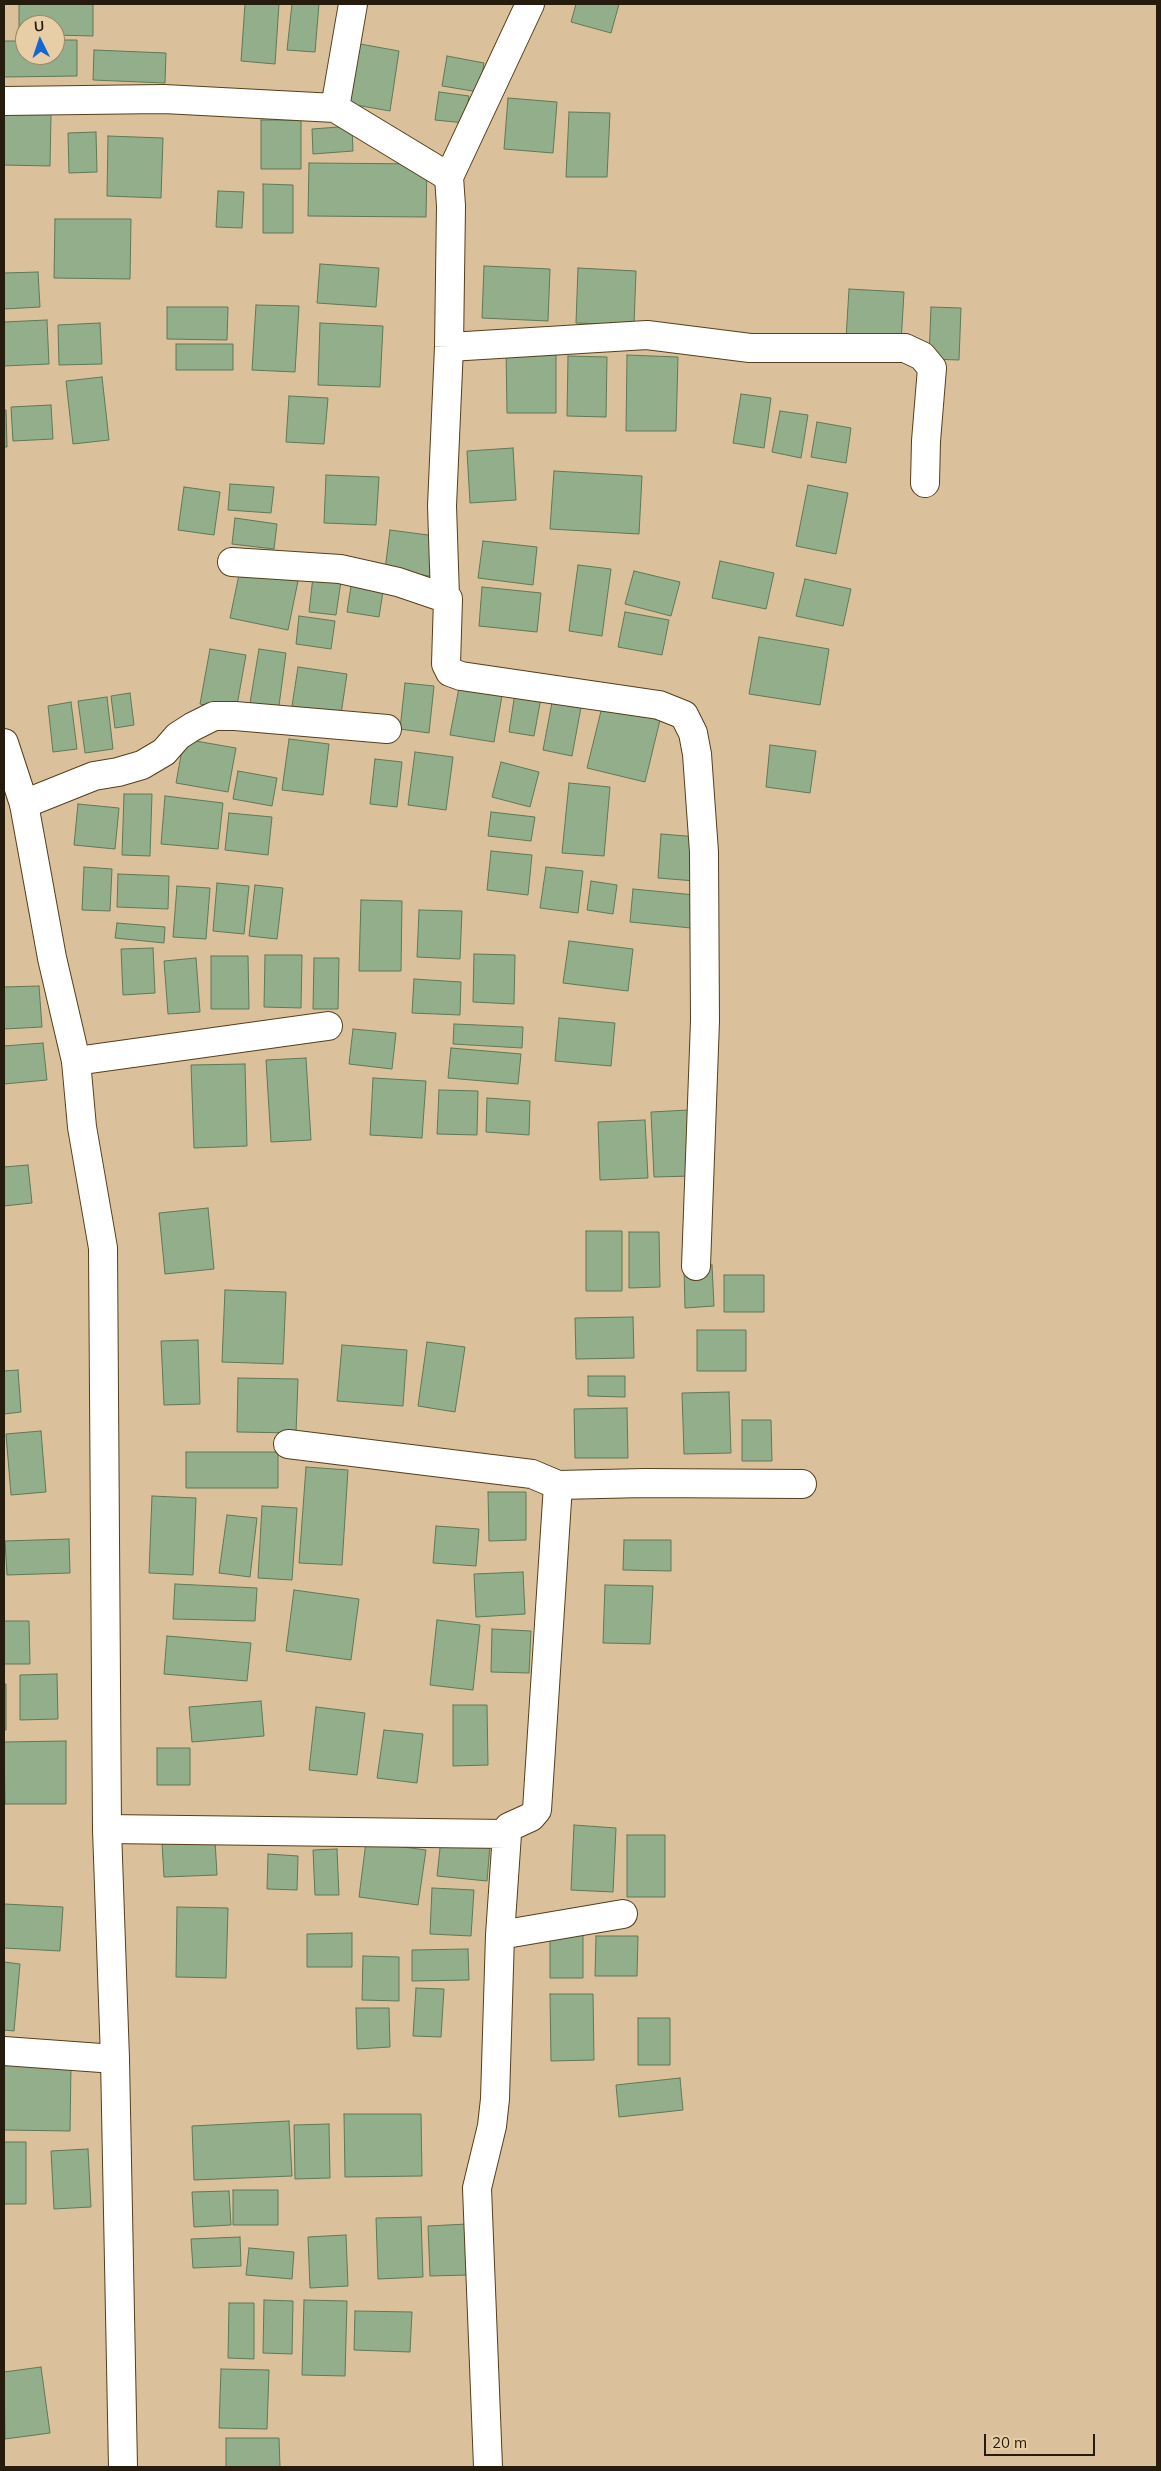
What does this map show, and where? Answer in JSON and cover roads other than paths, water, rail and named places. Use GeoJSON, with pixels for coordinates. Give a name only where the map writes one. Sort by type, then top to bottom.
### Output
{"type":"FeatureCollection","features":[{"type":"Feature","properties":{"kind":"street"},"geometry":{"type":"LineString","coordinates":[[335,108],[353,4]]}},
{"type":"Feature","properties":{"kind":"street"},"geometry":{"type":"LineString","coordinates":[[530,4],[449,177],[451,206],[449,347],[442,506],[445,597],[448,599],[446,664],[450,672],[461,676],[659,705],[684,715],[693,734],[697,754],[704,852],[705,1021],[696,1266]]}},
{"type":"Feature","properties":{"kind":"street"},"geometry":{"type":"LineString","coordinates":[[4,101],[164,98],[335,108],[449,177]]}},
{"type":"Feature","properties":{"kind":"street"},"geometry":{"type":"LineString","coordinates":[[449,347],[647,335],[750,348],[906,348],[922,356],[932,368],[926,441],[925,482]]}},
{"type":"Feature","properties":{"kind":"street"},"geometry":{"type":"LineString","coordinates":[[232,562],[340,569],[398,582],[448,599]]}},
{"type":"Feature","properties":{"kind":"street"},"geometry":{"type":"LineString","coordinates":[[24,804],[94,776],[142,765],[164,752],[178,736],[192,726],[214,716],[235,716],[387,729]]}},
{"type":"Feature","properties":{"kind":"street"},"geometry":{"type":"LineString","coordinates":[[4,744],[24,804],[52,958],[76,1061],[82,1127],[103,1248],[107,1830],[123,2467]]}},
{"type":"Feature","properties":{"kind":"street"},"geometry":{"type":"LineString","coordinates":[[76,1061],[328,1026]]}},
{"type":"Feature","properties":{"kind":"street"},"geometry":{"type":"LineString","coordinates":[[288,1444],[532,1474],[558,1485],[646,1483],[802,1484]]}},
{"type":"Feature","properties":{"kind":"street"},"geometry":{"type":"LineString","coordinates":[[488,2467],[477,2188],[492,2126],[495,2099],[500,1935],[507,1834],[509,1827],[531,1817],[537,1810],[558,1485]]}},
{"type":"Feature","properties":{"kind":"street"},"geometry":{"type":"LineString","coordinates":[[107,1830],[507,1834]]}},
{"type":"Feature","properties":{"kind":"street"},"geometry":{"type":"LineString","coordinates":[[500,1935],[623,1914]]}},
{"type":"Feature","properties":{"kind":"street"},"geometry":{"type":"LineString","coordinates":[[4,2051],[114,2059]]}}]}
